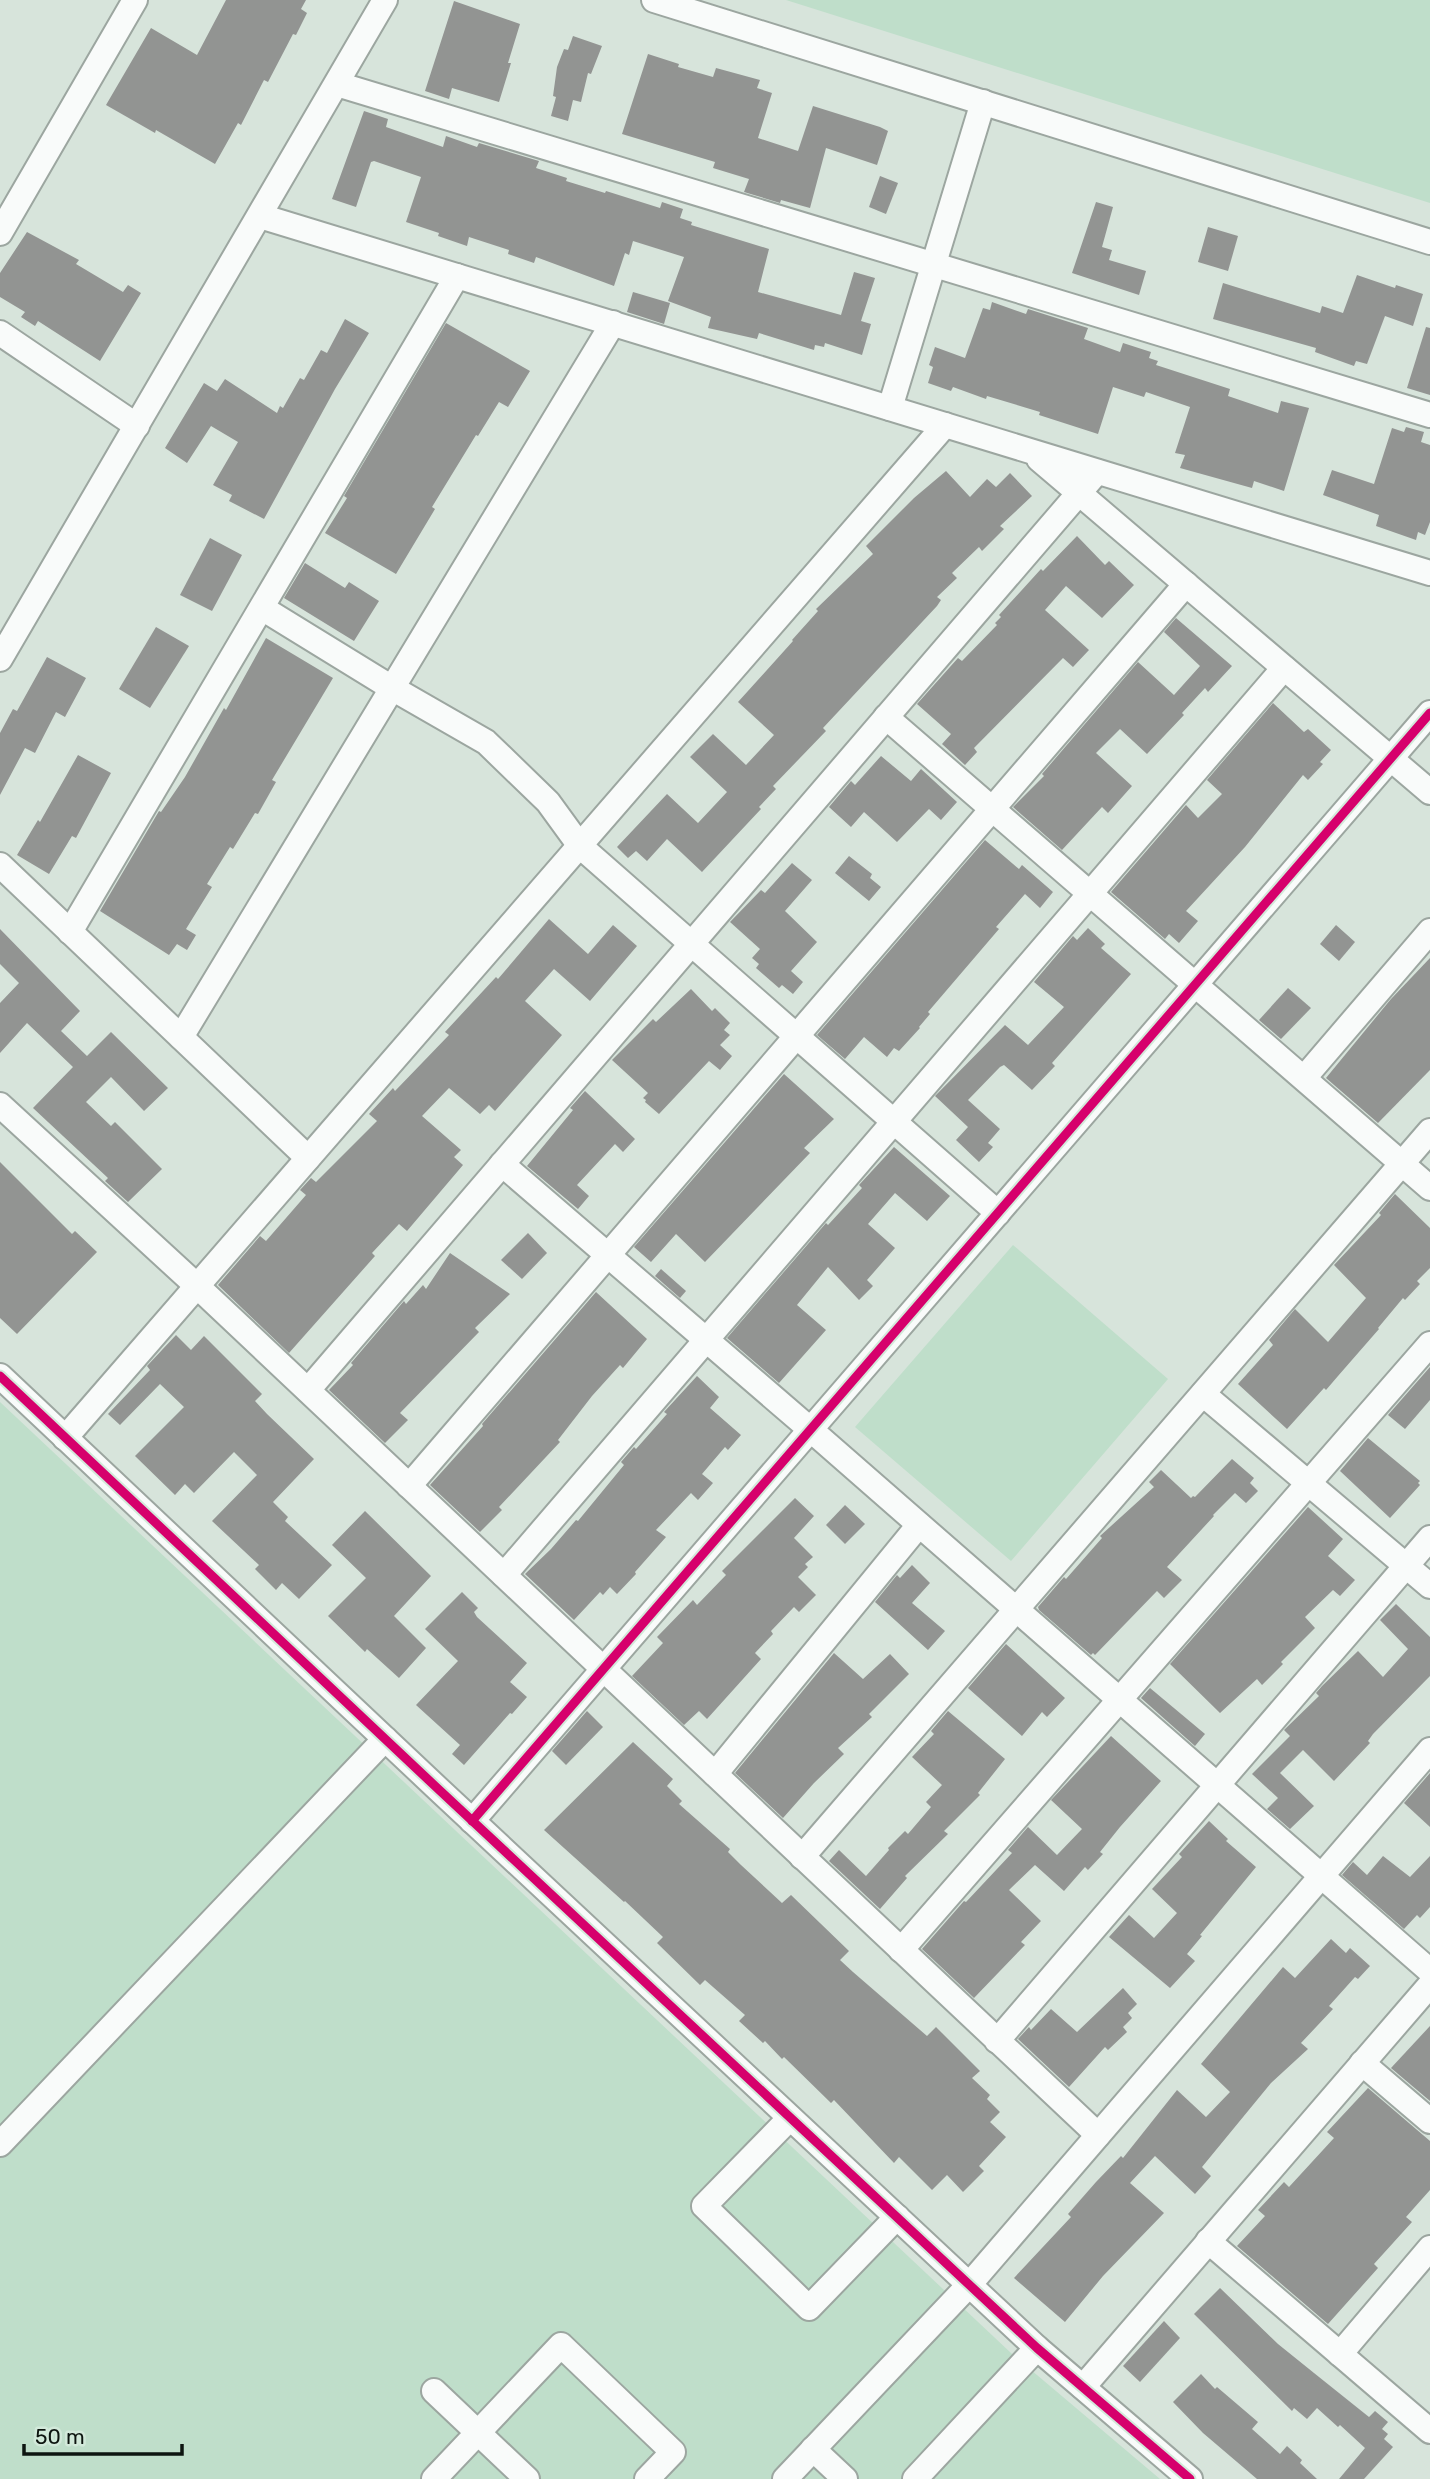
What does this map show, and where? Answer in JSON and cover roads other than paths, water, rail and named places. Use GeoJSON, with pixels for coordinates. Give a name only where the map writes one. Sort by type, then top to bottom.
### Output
{"type":"FeatureCollection","features":[{"type":"Feature","properties":{"kind":"street"},"geometry":{"type":"LineString","coordinates":[[0,233],[135,0]]}},
{"type":"Feature","properties":{"kind":"street"},"geometry":{"type":"LineString","coordinates":[[0,659],[385,0]]}},
{"type":"Feature","properties":{"kind":"street"},"geometry":{"type":"LineString","coordinates":[[654,0],[1430,242]]}},
{"type":"Feature","properties":{"kind":"street"},"geometry":{"type":"LineString","coordinates":[[337,84],[1430,415]]}},
{"type":"Feature","properties":{"kind":"street"},"geometry":{"type":"LineString","coordinates":[[890,408],[983,102]]}},
{"type":"Feature","properties":{"kind":"street"},"geometry":{"type":"LineString","coordinates":[[260,216],[1430,573]]}},
{"type":"Feature","properties":{"kind":"street"},"geometry":{"type":"LineString","coordinates":[[70,932],[457,276]]}},
{"type":"Feature","properties":{"kind":"street"},"geometry":{"type":"LineString","coordinates":[[181,1037],[613,323]]}},
{"type":"Feature","properties":{"kind":"street"},"geometry":{"type":"LineString","coordinates":[[0,333],[137,426]]}},
{"type":"Feature","properties":{"kind":"street"},"geometry":{"type":"LineString","coordinates":[[65,1438],[945,425]]}},
{"type":"Feature","properties":{"kind":"street"},"geometry":{"type":"LineString","coordinates":[[1030,451],[1430,792]]}},
{"type":"Feature","properties":{"kind":"street"},"geometry":{"type":"LineString","coordinates":[[308,1390],[1097,472]]}},
{"type":"Feature","properties":{"kind":"street"},"geometry":{"type":"LineString","coordinates":[[409,1486],[1186,584]]}},
{"type":"Feature","properties":{"kind":"street"},"geometry":{"type":"LineString","coordinates":[[262,608],[392,688],[486,741],[548,802],[580,846],[998,1213]]}},
{"type":"Feature","properties":{"kind":"street"},"geometry":{"type":"LineString","coordinates":[[504,1575],[1284,668]]}},
{"type":"Feature","properties":{"kind":"street"},"geometry":{"type":"LineString","coordinates":[[472,1821],[1430,713]]}},
{"type":"Feature","properties":{"kind":"street"},"geometry":{"type":"LineString","coordinates":[[886,717],[1430,1188]]}},
{"type":"Feature","properties":{"kind":"street"},"geometry":{"type":"LineString","coordinates":[[0,865],[308,1158]]}},
{"type":"Feature","properties":{"kind":"street"},"geometry":{"type":"LineString","coordinates":[[1304,1078],[1430,931]]}},
{"type":"Feature","properties":{"kind":"street"},"geometry":{"type":"LineString","coordinates":[[0,1105],[308,1390],[1098,2135]]}},
{"type":"Feature","properties":{"kind":"street"},"geometry":{"type":"LineString","coordinates":[[802,1857],[1430,1131]]}},
{"type":"Feature","properties":{"kind":"street"},"geometry":{"type":"LineString","coordinates":[[502,1164],[1430,1971]]}},
{"type":"Feature","properties":{"kind":"street"},"geometry":{"type":"LineString","coordinates":[[901,1950],[1430,1343]]}},
{"type":"Feature","properties":{"kind":"street"},"geometry":{"type":"LineString","coordinates":[[0,1376],[969,2285],[1037,2348],[1190,2479]]}},
{"type":"Feature","properties":{"kind":"street"},"geometry":{"type":"LineString","coordinates":[[1203,1394],[1430,1586]]}},
{"type":"Feature","properties":{"kind":"street"},"geometry":{"type":"LineString","coordinates":[[715,1774],[919,1525]]}},
{"type":"Feature","properties":{"kind":"street"},"geometry":{"type":"LineString","coordinates":[[997,2040],[1430,1538]]}},
{"type":"Feature","properties":{"kind":"street"},"geometry":{"type":"LineString","coordinates":[[0,2144],[385,1739]]}},
{"type":"Feature","properties":{"kind":"street"},"geometry":{"type":"LineString","coordinates":[[785,2479],[969,2285],[1430,1750]]}},
{"type":"Feature","properties":{"kind":"street"},"geometry":{"type":"LineString","coordinates":[[1083,2387],[1430,1985]]}},
{"type":"Feature","properties":{"kind":"street"},"geometry":{"type":"LineString","coordinates":[[1362,2063],[1430,2121]]}},
{"type":"Feature","properties":{"kind":"street"},"geometry":{"type":"LineString","coordinates":[[790,2118],[704,2206],[809,2308],[897,2217]]}},
{"type":"Feature","properties":{"kind":"street"},"geometry":{"type":"LineString","coordinates":[[1208,2242],[1430,2431]]}},
{"type":"Feature","properties":{"kind":"street"},"geometry":{"type":"LineString","coordinates":[[1340,2354],[1430,2248]]}},
{"type":"Feature","properties":{"kind":"street"},"geometry":{"type":"LineString","coordinates":[[434,2479],[561,2346],[673,2452],[647,2479]]}},
{"type":"Feature","properties":{"kind":"street"},"geometry":{"type":"LineString","coordinates":[[915,2479],[1037,2348]]}},
{"type":"Feature","properties":{"kind":"street"},"geometry":{"type":"LineString","coordinates":[[433,2391],[527,2479]]}},
{"type":"Feature","properties":{"kind":"street"},"geometry":{"type":"LineString","coordinates":[[813,2449],[845,2479]]}}]}
